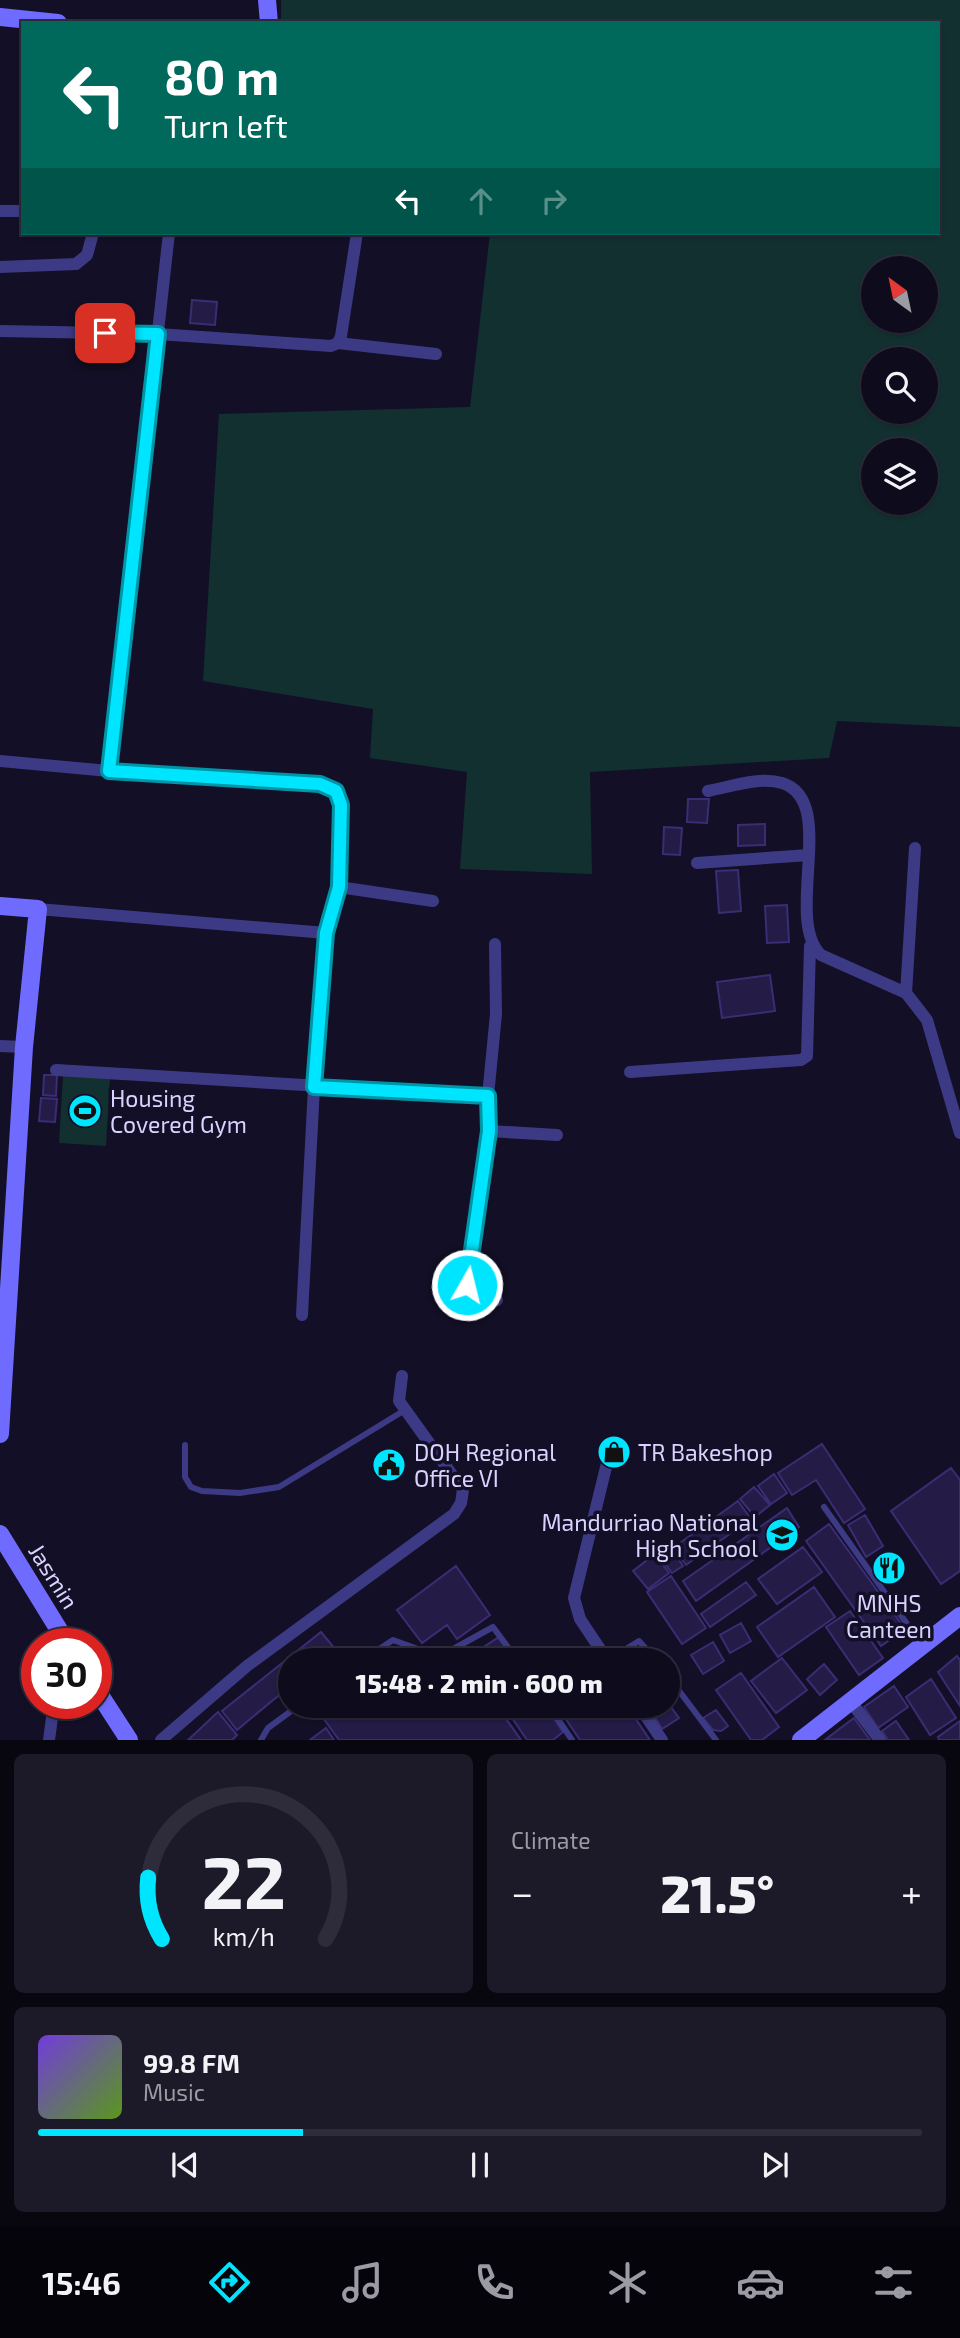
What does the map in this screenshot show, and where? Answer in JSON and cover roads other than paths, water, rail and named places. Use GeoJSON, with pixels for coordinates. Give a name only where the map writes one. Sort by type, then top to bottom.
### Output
{"type":"FeatureCollection","features":[{"type":"Feature","properties":{"kind":"street"},"geometry":{"type":"LineString","coordinates":[[267,0],[269,21]]}},
{"type":"Feature","properties":{"kind":"street"},"geometry":{"type":"LineString","coordinates":[[0,17],[39,21]]}},
{"type":"Feature","properties":{"kind":"street"},"geometry":{"type":"LineString","coordinates":[[0,211],[21,211]]}},
{"type":"Feature","properties":{"kind":"street"},"geometry":{"type":"LineString","coordinates":[[0,267],[76,264],[87,255],[92,235]]}},
{"type":"Feature","properties":{"kind":"street"},"geometry":{"type":"LineString","coordinates":[[109,771],[169,235]]}},
{"type":"Feature","properties":{"kind":"street"},"geometry":{"type":"LineString","coordinates":[[338,344],[357,235]]}},
{"type":"Feature","properties":{"kind":"street"},"geometry":{"type":"LineString","coordinates":[[0,331],[158,334],[331,346],[338,344],[436,354]]}},
{"type":"Feature","properties":{"kind":"street"},"geometry":{"type":"LineString","coordinates":[[0,761],[109,771],[320,784],[336,791],[341,805],[339,887],[326,933],[314,1087],[302,1315]]}},
{"type":"Feature","properties":{"kind":"street"},"geometry":{"type":"LineString","coordinates":[[630,1073],[801,1059],[807,1056],[810,946],[807,930],[809,855],[806,805],[792,788],[768,781],[708,791]]}},
{"type":"Feature","properties":{"kind":"street"},"geometry":{"type":"LineString","coordinates":[[906,993],[915,848]]}},
{"type":"Feature","properties":{"kind":"street"},"geometry":{"type":"LineString","coordinates":[[697,863],[809,855]]}},
{"type":"Feature","properties":{"kind":"street"},"geometry":{"type":"LineString","coordinates":[[339,887],[433,901]]}},
{"type":"Feature","properties":{"kind":"street"},"geometry":{"type":"LineString","coordinates":[[0,906],[326,933]]}},
{"type":"Feature","properties":{"kind":"street"},"geometry":{"type":"LineString","coordinates":[[0,1434],[24,1047],[38,909]]}},
{"type":"Feature","properties":{"kind":"street"},"geometry":{"type":"LineString","coordinates":[[495,944],[496,1014],[488,1096],[489,1131],[467,1285],[477,1295],[497,1300]]}},
{"type":"Feature","properties":{"kind":"street"},"geometry":{"type":"LineString","coordinates":[[810,946],[821,955],[906,993],[927,1020],[960,1133]]}},
{"type":"Feature","properties":{"kind":"street"},"geometry":{"type":"LineString","coordinates":[[0,1046],[24,1047]]}},
{"type":"Feature","properties":{"kind":"street"},"geometry":{"type":"LineString","coordinates":[[56,1070],[488,1096]]}},
{"type":"Feature","properties":{"kind":"street"},"geometry":{"type":"LineString","coordinates":[[489,1131],[557,1136]]}},
{"type":"Feature","properties":{"kind":"street"},"geometry":{"type":"LineString","coordinates":[[161,1740],[247,1666],[454,1514],[461,1503],[463,1490],[399,1401],[402,1376]]}},
{"type":"Feature","properties":{"kind":"street"},"geometry":{"type":"LineString","coordinates":[[599,1648],[580,1619],[575,1598],[608,1459]]}},
{"type":"Feature","properties":{"kind":"street","name":"Jasmin"},"geometry":{"type":"LineString","coordinates":[[0,1534],[7,1559],[56,1628]]}},
{"type":"Feature","properties":{"kind":"street"},"geometry":{"type":"LineString","coordinates":[[801,1740],[960,1616]]}},
{"type":"Feature","properties":{"kind":"street"},"geometry":{"type":"LineString","coordinates":[[851,1702],[880,1740]]}},
{"type":"Feature","properties":{"kind":"street"},"geometry":{"type":"LineString","coordinates":[[112,1714],[129,1740]]}},
{"type":"Feature","properties":{"kind":"street"},"geometry":{"type":"LineString","coordinates":[[647,1718],[662,1740]]}},
{"type":"Feature","properties":{"kind":"street"},"geometry":{"type":"LineString","coordinates":[[49,1740],[52,1719]]}},
{"type":"Feature","properties":{"kind":"lane"},"geometry":{"type":"LineString","coordinates":[[185,1445],[185,1477],[191,1487],[202,1491],[240,1493],[279,1487],[405,1410]]}},
{"type":"Feature","properties":{"kind":"lane"},"geometry":{"type":"LineString","coordinates":[[824,1507],[923,1646]]}},
{"type":"Feature","properties":{"kind":"lane"},"geometry":{"type":"LineString","coordinates":[[455,1648],[493,1627],[508,1648]]}},
{"type":"Feature","properties":{"kind":"lane"},"geometry":{"type":"LineString","coordinates":[[381,1648],[393,1640],[415,1648]]}},
{"type":"Feature","properties":{"kind":"lane"},"geometry":{"type":"LineString","coordinates":[[628,1648],[639,1641],[645,1648]]}},
{"type":"Feature","properties":{"kind":"lane"},"geometry":{"type":"LineString","coordinates":[[680,1692],[716,1740]]}},
{"type":"Feature","properties":{"kind":"lane"},"geometry":{"type":"LineString","coordinates":[[261,1740],[268,1728],[282,1718]]}},
{"type":"Feature","properties":{"kind":"lane"},"geometry":{"type":"LineString","coordinates":[[557,1718],[572,1740]]}},
{"type":"Feature","properties":{"kind":"place","name":"Housing Covered Gym"},"geometry":{"type":"Point","coordinates":[85,1111]}},
{"type":"Feature","properties":{"kind":"place","name":"TR Bakeshop"},"geometry":{"type":"Point","coordinates":[614,1452]}},
{"type":"Feature","properties":{"kind":"place","name":"DOH Regional Office VI"},"geometry":{"type":"Point","coordinates":[389,1465]}},
{"type":"Feature","properties":{"kind":"place","name":"Mandurriao National High School"},"geometry":{"type":"Point","coordinates":[782,1535]}},
{"type":"Feature","properties":{"kind":"place","name":"MNHS Canteen"},"geometry":{"type":"Point","coordinates":[889,1568]}}]}
